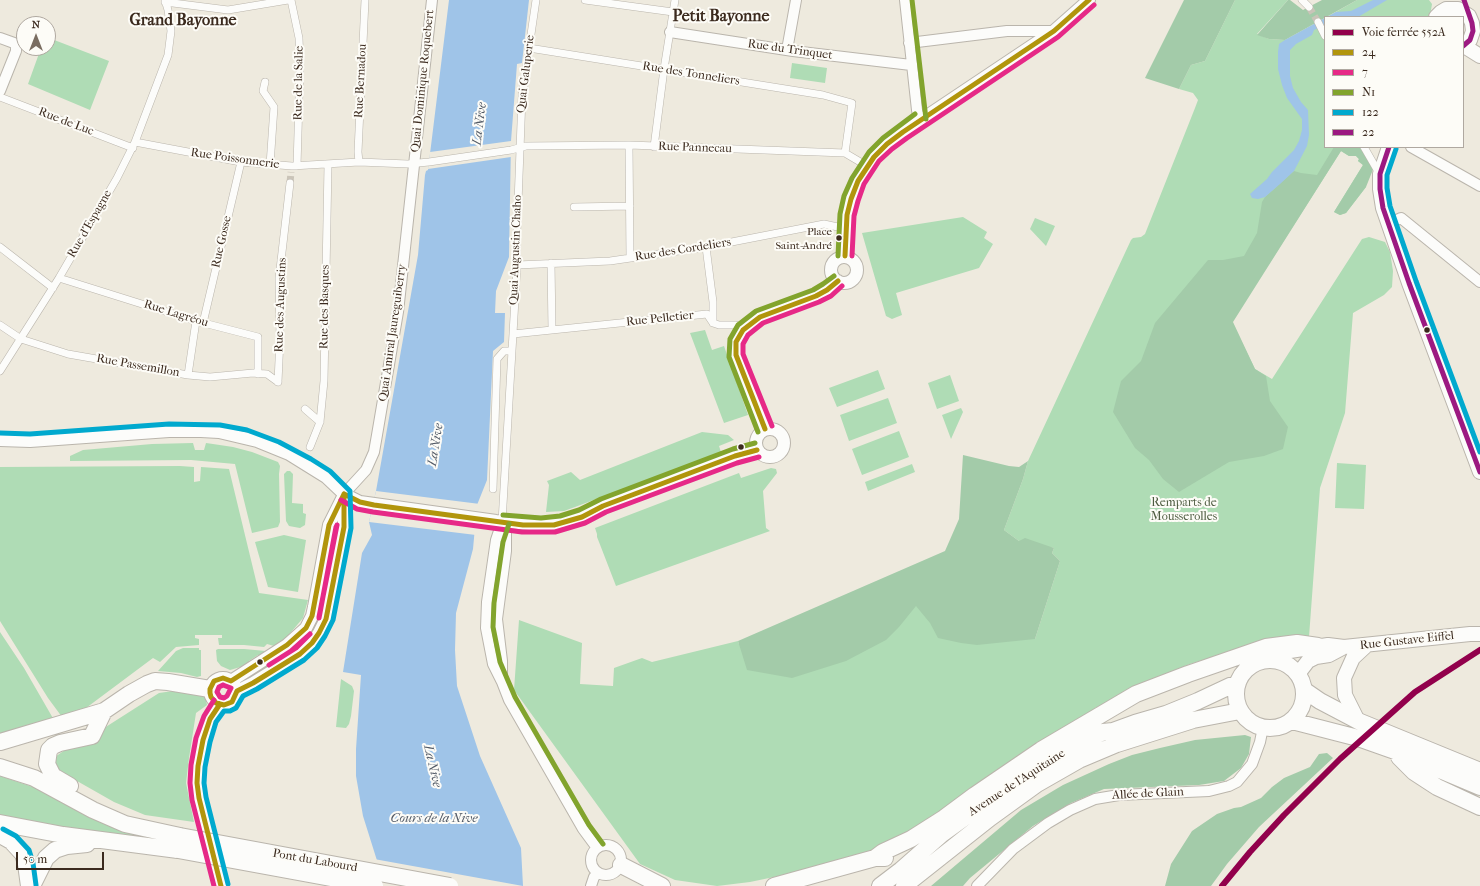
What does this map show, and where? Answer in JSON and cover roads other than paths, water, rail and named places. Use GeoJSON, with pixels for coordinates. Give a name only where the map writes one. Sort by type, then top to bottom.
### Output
{"type":"FeatureCollection","features":[{"type":"Feature","properties":{"kind":"main road"},"geometry":{"type":"LineString","coordinates":[[1464,0],[1476,34],[1464,46],[1480,56]]}},
{"type":"Feature","properties":{"kind":"main road"},"geometry":{"type":"LineString","coordinates":[[1439,10],[1458,9],[1469,16]]}},
{"type":"Feature","properties":{"kind":"main road"},"geometry":{"type":"LineString","coordinates":[[1389,148],[1380,174],[1380,189],[1388,224],[1480,472]]}},
{"type":"Feature","properties":{"kind":"main road","name":"Rue Gustave Eiffel"},"geometry":{"type":"LineString","coordinates":[[1276,660],[1290,651],[1318,646],[1328,645],[1344,647],[1477,633]]}},
{"type":"Feature","properties":{"kind":"main road"},"geometry":{"type":"LineString","coordinates":[[875,858],[883,852],[911,839],[944,818],[1041,750],[1131,698],[1188,674],[1266,647],[1297,643],[1318,646]]}},
{"type":"Feature","properties":{"kind":"main road"},"geometry":{"type":"LineString","coordinates":[[1361,722],[1345,696],[1344,678],[1353,658],[1367,645]]}},
{"type":"Feature","properties":{"kind":"main road","name":"Rue Gustave Eiffel"},"geometry":{"type":"LineString","coordinates":[[1298,674],[1308,661],[1316,657],[1329,655],[1344,647]]}},
{"type":"Feature","properties":{"kind":"main road"},"geometry":{"type":"LineString","coordinates":[[1264,660],[1276,660],[1289,665],[1298,674],[1304,690],[1304,701],[1300,712],[1292,721],[1278,727],[1263,728],[1246,719],[1240,711],[1237,703],[1237,685],[1243,673],[1252,665],[1264,660]]}},
{"type":"Feature","properties":{"kind":"main road"},"geometry":{"type":"LineString","coordinates":[[1,739],[104,711],[146,684],[155,681],[210,689]]}},
{"type":"Feature","properties":{"kind":"main road","name":"Avenue de l'Aquitaine"},"geometry":{"type":"LineString","coordinates":[[880,886],[901,870],[942,834],[1025,775],[1076,745],[1102,732],[1113,731],[1166,714],[1230,686],[1237,685]]}},
{"type":"Feature","properties":{"kind":"main road"},"geometry":{"type":"LineString","coordinates":[[1304,690],[1320,701],[1361,722],[1398,745],[1480,787]]}},
{"type":"Feature","properties":{"kind":"main road"},"geometry":{"type":"LineString","coordinates":[[1102,732],[1126,714],[1134,702],[1140,699],[1147,691]]}},
{"type":"Feature","properties":{"kind":"main road"},"geometry":{"type":"LineString","coordinates":[[93,810],[89,797],[53,776],[47,764],[47,757],[49,750],[53,746],[92,736],[104,711]]}},
{"type":"Feature","properties":{"kind":"main road","name":"Avenue de l'Aquitaine"},"geometry":{"type":"LineString","coordinates":[[904,886],[990,818],[1038,784],[1079,760],[1117,744],[1193,720],[1240,711]]}},
{"type":"Feature","properties":{"kind":"main road"},"geometry":{"type":"LineString","coordinates":[[1292,721],[1358,738],[1398,745],[1480,771]]}},
{"type":"Feature","properties":{"kind":"main road"},"geometry":{"type":"LineString","coordinates":[[1398,745],[1414,772],[1437,787],[1480,807]]}},
{"type":"Feature","properties":{"kind":"main road"},"geometry":{"type":"LineString","coordinates":[[0,767],[34,778],[93,810],[124,824],[179,843]]}},
{"type":"Feature","properties":{"kind":"main road"},"geometry":{"type":"LineString","coordinates":[[0,823],[63,835],[117,842]]}},
{"type":"Feature","properties":{"kind":"main road"},"geometry":{"type":"LineString","coordinates":[[774,886],[875,858],[886,858],[931,835],[942,834]]}},
{"type":"Feature","properties":{"kind":"main road"},"geometry":{"type":"LineString","coordinates":[[0,835],[11,841],[23,854],[31,886]]}},
{"type":"Feature","properties":{"kind":"main road"},"geometry":{"type":"LineString","coordinates":[[31,886],[46,858],[55,850],[67,846],[117,842],[179,843]]}},
{"type":"Feature","properties":{"kind":"main road","name":"Pont du Labourd"},"geometry":{"type":"LineString","coordinates":[[179,843],[374,886]]}},
{"type":"Feature","properties":{"kind":"main road","name":"Pont du Labourd"},"geometry":{"type":"LineString","coordinates":[[179,843],[450,886]]}},
{"type":"Feature","properties":{"kind":"main road"},"geometry":{"type":"LineString","coordinates":[[621,865],[662,886]]}},
{"type":"Feature","properties":{"kind":"main road"},"geometry":{"type":"LineString","coordinates":[[913,886],[925,869]]}},
{"type":"Feature","properties":{"kind":"street"},"geometry":{"type":"LineString","coordinates":[[165,1],[228,10],[289,0]]}},
{"type":"Feature","properties":{"kind":"street","name":"Rue de la Salie"},"geometry":{"type":"LineString","coordinates":[[289,0],[299,38],[300,66],[293,168]]}},
{"type":"Feature","properties":{"kind":"street","name":"Rue Bernadou"},"geometry":{"type":"LineString","coordinates":[[358,162],[365,0]]}},
{"type":"Feature","properties":{"kind":"street","name":"Quai Dominique Roquebert"},"geometry":{"type":"LineString","coordinates":[[415,163],[415,146],[432,0]]}},
{"type":"Feature","properties":{"kind":"street","name":"Quai Galuperie"},"geometry":{"type":"LineString","coordinates":[[520,149],[522,96],[536,0]]}},
{"type":"Feature","properties":{"kind":"street"},"geometry":{"type":"LineString","coordinates":[[585,0],[673,12]]}},
{"type":"Feature","properties":{"kind":"street"},"geometry":{"type":"LineString","coordinates":[[654,147],[675,0]]}},
{"type":"Feature","properties":{"kind":"street"},"geometry":{"type":"LineString","coordinates":[[787,50],[796,0]]}},
{"type":"Feature","properties":{"kind":"street"},"geometry":{"type":"LineString","coordinates":[[905,0],[911,65],[919,120]]}},
{"type":"Feature","properties":{"kind":"street"},"geometry":{"type":"LineString","coordinates":[[845,256],[847,215],[851,199],[858,181],[867,166],[887,144],[919,120],[1054,31],[1090,0]]}},
{"type":"Feature","properties":{"kind":"street"},"geometry":{"type":"LineString","coordinates":[[1302,0],[1309,7]]}},
{"type":"Feature","properties":{"kind":"street","name":"Rue d'Espagne"},"geometry":{"type":"LineString","coordinates":[[0,372],[59,278],[134,145],[168,55],[171,31],[169,14],[165,1]]}},
{"type":"Feature","properties":{"kind":"street"},"geometry":{"type":"LineString","coordinates":[[1320,25],[1324,34]]}},
{"type":"Feature","properties":{"kind":"street"},"geometry":{"type":"LineString","coordinates":[[909,43],[1007,31],[1054,31]]}},
{"type":"Feature","properties":{"kind":"street","name":"Rue du Trinquet"},"geometry":{"type":"LineString","coordinates":[[670,32],[787,50],[911,65]]}},
{"type":"Feature","properties":{"kind":"street"},"geometry":{"type":"LineString","coordinates":[[0,38],[14,43],[16,46],[16,50],[0,91]]}},
{"type":"Feature","properties":{"kind":"street","name":"Rue des Tonneliers"},"geometry":{"type":"LineString","coordinates":[[529,48],[823,95],[852,103],[845,153]]}},
{"type":"Feature","properties":{"kind":"street"},"geometry":{"type":"LineString","coordinates":[[265,82],[261,93],[274,107],[270,165]]}},
{"type":"Feature","properties":{"kind":"street","name":"Rue de Luc"},"geometry":{"type":"LineString","coordinates":[[0,97],[134,145]]}},
{"type":"Feature","properties":{"kind":"street","name":"Rue Poissonnerie"},"geometry":{"type":"LineString","coordinates":[[134,145],[241,162],[293,168],[358,162],[429,162]]}},
{"type":"Feature","properties":{"kind":"street"},"geometry":{"type":"LineString","coordinates":[[629,145],[630,258]]}},
{"type":"Feature","properties":{"kind":"street","name":"Rue Pannecau"},"geometry":{"type":"LineString","coordinates":[[429,162],[520,149],[526,146],[629,145],[845,153],[867,166]]}},
{"type":"Feature","properties":{"kind":"street"},"geometry":{"type":"LineString","coordinates":[[1365,148],[1380,174]]}},
{"type":"Feature","properties":{"kind":"street"},"geometry":{"type":"LineString","coordinates":[[1413,148],[1480,186]]}},
{"type":"Feature","properties":{"kind":"street","name":"Quai Augustin Chaho"},"geometry":{"type":"LineString","coordinates":[[502,522],[518,265],[517,230],[520,149]]}},
{"type":"Feature","properties":{"kind":"street","name":"Rue Gosse"},"geometry":{"type":"LineString","coordinates":[[188,375],[199,322],[241,162]]}},
{"type":"Feature","properties":{"kind":"street","name":"Quai Amiral Jaureguiberry"},"geometry":{"type":"LineString","coordinates":[[344,494],[366,470],[371,461],[375,446],[398,312],[415,163]]}},
{"type":"Feature","properties":{"kind":"street","name":"Rue des Basques"},"geometry":{"type":"LineString","coordinates":[[310,446],[320,422],[324,381],[328,165]]}},
{"type":"Feature","properties":{"kind":"street","name":"Rue des Augustins"},"geometry":{"type":"LineString","coordinates":[[258,374],[267,374],[278,382],[280,338],[279,278],[290,183]]}},
{"type":"Feature","properties":{"kind":"street"},"geometry":{"type":"LineString","coordinates":[[574,207],[630,206]]}},
{"type":"Feature","properties":{"kind":"street"},"geometry":{"type":"LineString","coordinates":[[1388,224],[1401,218],[1480,282]]}},
{"type":"Feature","properties":{"kind":"street","name":"Rue des Cordeliers"},"geometry":{"type":"LineString","coordinates":[[518,265],[610,261],[706,248],[824,224],[847,229]]}},
{"type":"Feature","properties":{"kind":"street"},"geometry":{"type":"LineString","coordinates":[[0,247],[53,288]]}},
{"type":"Feature","properties":{"kind":"street"},"geometry":{"type":"LineString","coordinates":[[706,248],[713,302],[713,323]]}},
{"type":"Feature","properties":{"kind":"street"},"geometry":{"type":"LineString","coordinates":[[845,256],[854,260],[857,273],[852,280],[848,283],[838,281],[832,275],[831,267],[836,259],[845,256]]}},
{"type":"Feature","properties":{"kind":"street"},"geometry":{"type":"LineString","coordinates":[[551,263],[552,330]]}},
{"type":"Feature","properties":{"kind":"street","name":"Rue Lagréou"},"geometry":{"type":"LineString","coordinates":[[59,278],[199,322],[258,337],[258,374]]}},
{"type":"Feature","properties":{"kind":"street"},"geometry":{"type":"LineString","coordinates":[[765,429],[736,355],[736,342],[743,330],[760,317],[816,296],[827,290],[838,281]]}},
{"type":"Feature","properties":{"kind":"street","name":"Rue Pelletier"},"geometry":{"type":"LineString","coordinates":[[514,334],[707,314],[713,323],[719,325],[736,325],[743,330]]}},
{"type":"Feature","properties":{"kind":"street","name":"Rue Passemillon"},"geometry":{"type":"LineString","coordinates":[[0,325],[21,339],[68,354],[188,375],[210,377],[258,374]]}},
{"type":"Feature","properties":{"kind":"street"},"geometry":{"type":"LineString","coordinates":[[493,489],[497,359],[504,351],[512,351]]}},
{"type":"Feature","properties":{"kind":"street"},"geometry":{"type":"LineString","coordinates":[[305,409],[320,422]]}},
{"type":"Feature","properties":{"kind":"street"},"geometry":{"type":"LineString","coordinates":[[771,428],[776,430],[781,433],[784,438],[783,449],[780,454],[770,458],[760,454],[757,450],[755,442],[756,438],[761,431],[765,429],[771,428]]}},
{"type":"Feature","properties":{"kind":"street"},"geometry":{"type":"LineString","coordinates":[[0,440],[30,441],[175,431],[219,432],[245,437],[282,451],[308,465],[326,477],[344,494],[360,502],[502,522],[541,525],[561,523],[582,517],[602,506],[735,456],[757,450]]}},
{"type":"Feature","properties":{"kind":"street"},"geometry":{"type":"LineString","coordinates":[[234,686],[253,684],[300,654],[312,643],[319,633],[326,619],[344,527],[344,494]]}},
{"type":"Feature","properties":{"kind":"street"},"geometry":{"type":"LineString","coordinates":[[502,522],[494,548],[493,567],[487,602],[486,628],[493,664],[516,714],[583,829],[596,848]]}},
{"type":"Feature","properties":{"kind":"street"},"geometry":{"type":"LineString","coordinates":[[223,678],[234,686],[236,695],[232,702],[228,704],[220,704],[211,697],[210,689],[214,681],[218,679],[223,678]]}},
{"type":"Feature","properties":{"kind":"street"},"geometry":{"type":"LineString","coordinates":[[220,704],[210,719],[203,740],[198,766],[197,783],[199,798],[221,886]]}},
{"type":"Feature","properties":{"kind":"street","name":"Allée de Glain"},"geometry":{"type":"LineString","coordinates":[[977,886],[1013,849],[1048,823],[1070,810],[1095,799],[1119,795],[1209,792],[1237,782],[1252,764],[1260,742],[1263,728]]}},
{"type":"Feature","properties":{"kind":"street"},"geometry":{"type":"LineString","coordinates":[[606,845],[615,847],[621,855],[621,865],[611,875],[606,876],[598,873],[592,865],[591,856],[596,848],[606,845]]}},
{"type":"Feature","properties":{"kind":"street"},"geometry":{"type":"LineString","coordinates":[[591,886],[594,877],[598,873]]}},
{"type":"Feature","properties":{"kind":"water","name":"Cours de la Nive"},"geometry":{"type":"Polygon","coordinates":[[[449,0],[529,0],[522,63],[517,64],[511,141],[509,257],[496,291],[495,313],[505,313],[504,342],[493,351],[487,480],[477,505],[473,549],[456,613],[455,650],[457,686],[480,756],[521,848],[523,886],[385,886],[363,816],[356,776],[356,749],[361,675],[343,672],[362,553],[372,535],[369,522],[376,491],[418,255],[425,175],[426,171],[428,170],[449,0]]]}},
{"type":"Feature","properties":{"kind":"water"},"geometry":{"type":"Polygon","coordinates":[[[1373,0],[1387,0],[1360,16],[1329,16],[1336,12],[1351,11],[1373,0]]]}},
{"type":"Feature","properties":{"kind":"water"},"geometry":{"type":"Polygon","coordinates":[[[1324,19],[1324,25],[1314,30],[1312,35],[1296,44],[1290,50],[1290,76],[1293,88],[1301,102],[1308,110],[1309,135],[1307,146],[1294,171],[1265,197],[1258,199],[1252,198],[1250,194],[1267,179],[1294,150],[1299,141],[1302,130],[1302,119],[1287,98],[1278,69],[1279,44],[1324,19]]]}},
{"type":"Feature","properties":{"kind":"tunnel"},"geometry":{"type":"LineString","coordinates":[[1309,7],[1318,22]]}},
{"type":"Feature","properties":{"kind":"tunnel"},"geometry":{"type":"LineString","coordinates":[[290,183],[291,172]]}},
{"type":"Feature","properties":{"kind":"rail line","name":"552A"},"geometry":{"type":"LineString","coordinates":[[1222,886],[1250,852],[1284,815],[1340,759],[1415,692],[1480,650]]}},
{"type":"Feature","properties":{"kind":"place","name":"Place Saint-André"},"geometry":{"type":"Point","coordinates":[839,238]}},
{"type":"Feature","properties":{"kind":"district","name":"Petit Bayonne"},"geometry":{"type":"Point","coordinates":[721,17]}},
{"type":"Feature","properties":{"kind":"district","name":"Grand Bayonne"},"geometry":{"type":"Point","coordinates":[183,21]}},
{"type":"Feature","properties":{"kind":"water label","name":"La Nive"},"geometry":{"type":"Point","coordinates":[480,124]}},
{"type":"Feature","properties":{"kind":"water label","name":"La Nive"},"geometry":{"type":"Point","coordinates":[436,445]}},
{"type":"Feature","properties":{"kind":"water label","name":"La Nive"},"geometry":{"type":"Point","coordinates":[432,766]}},
{"type":"Feature","properties":{"kind":"park label","name":"Remparts de Mousserolles"},"geometry":{"type":"Point","coordinates":[1184,510]}}]}
